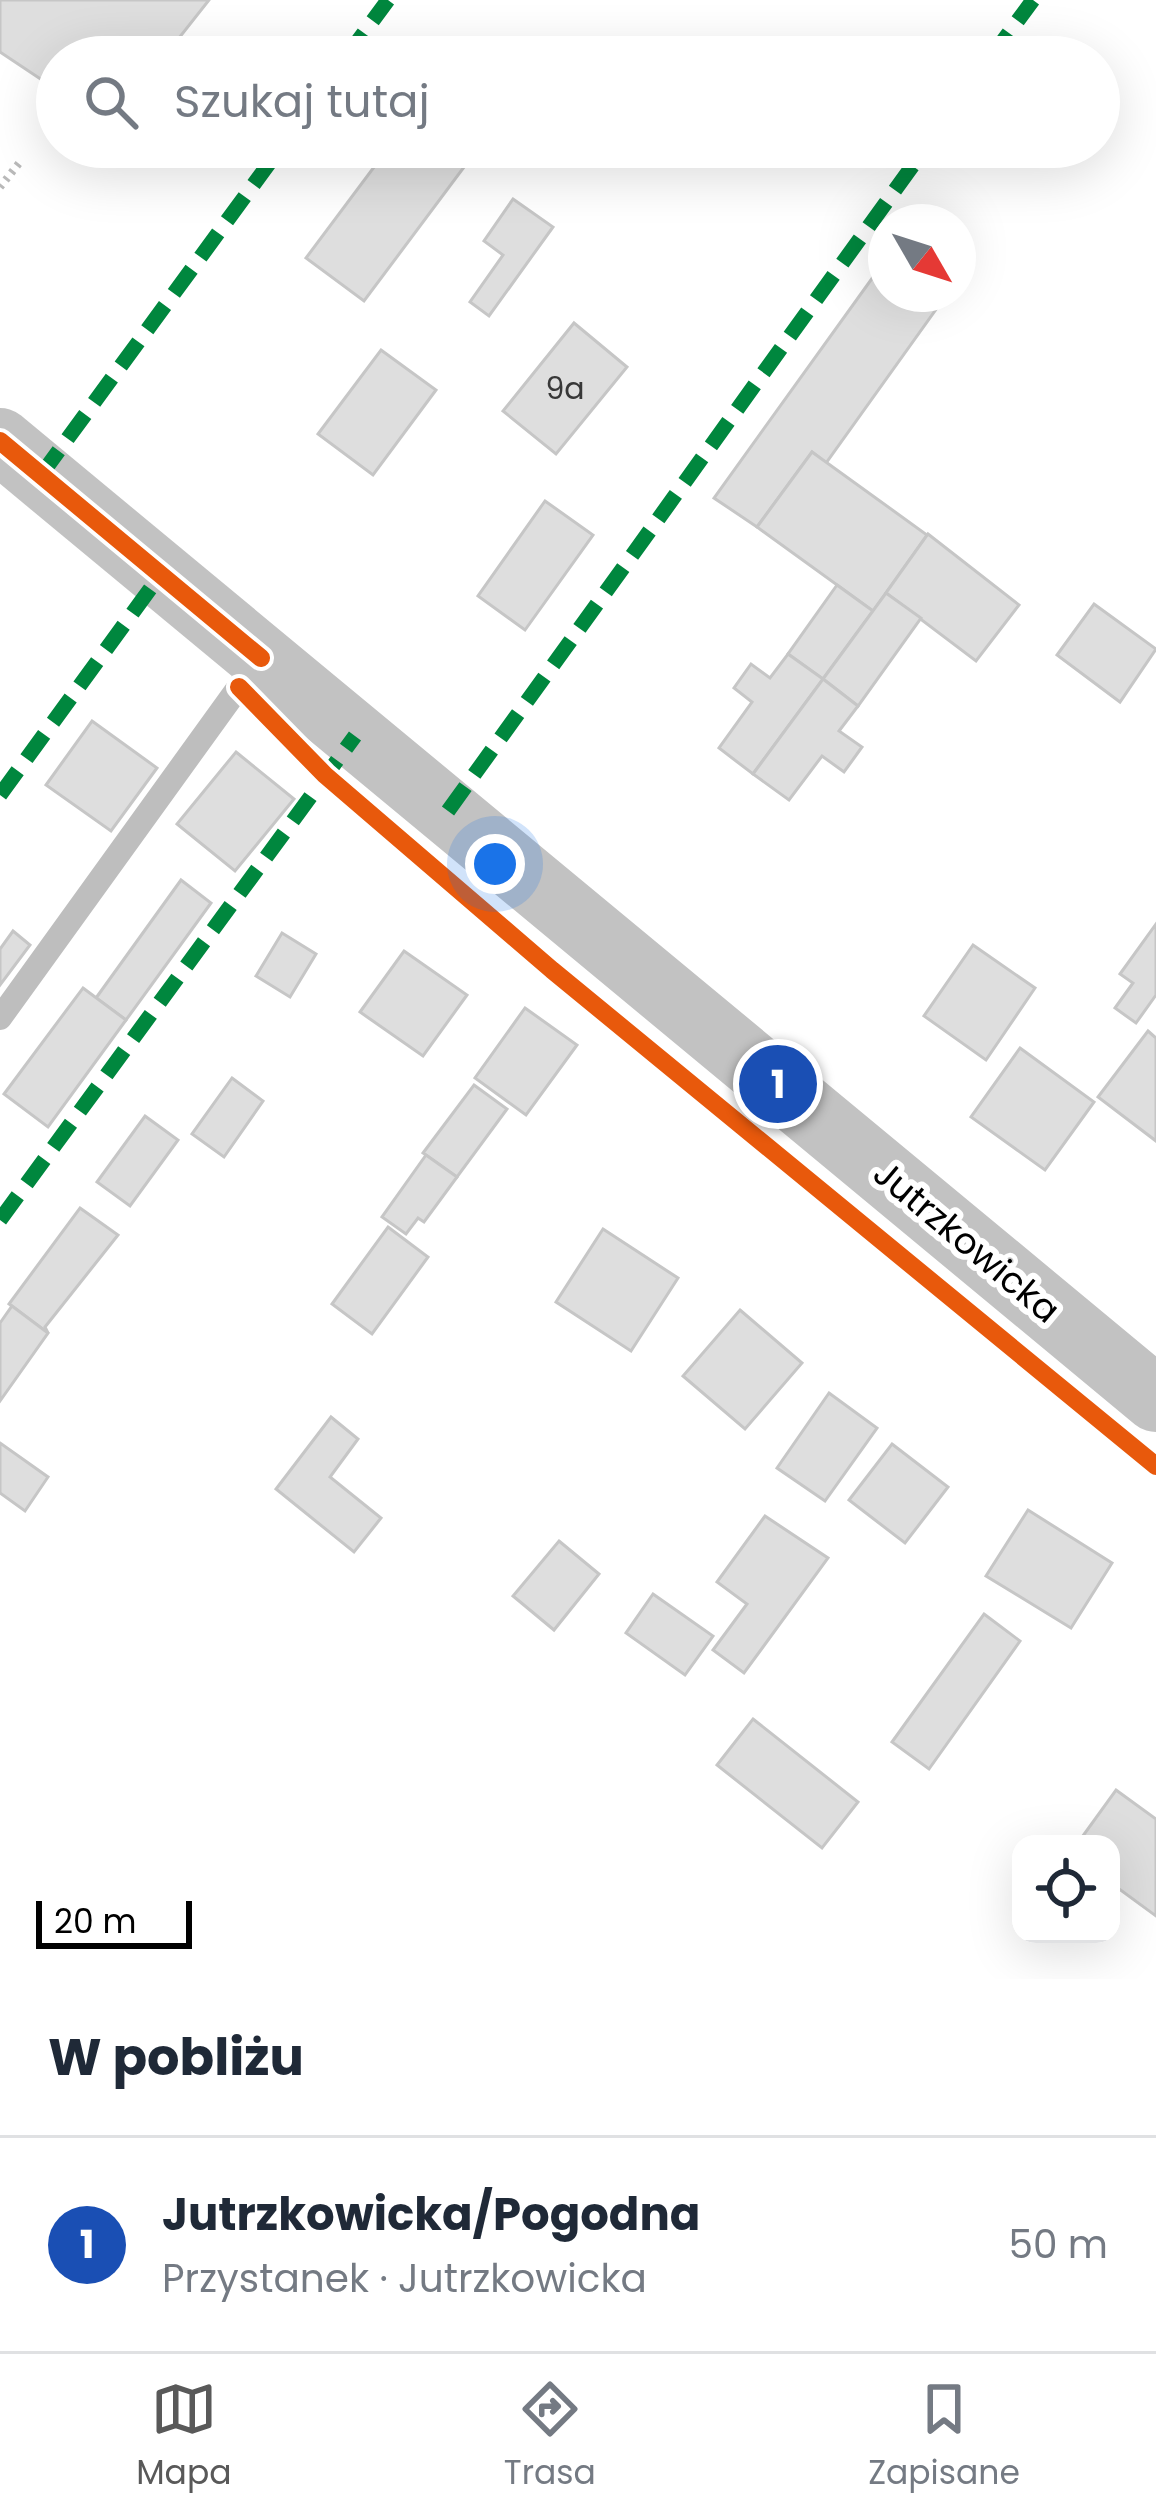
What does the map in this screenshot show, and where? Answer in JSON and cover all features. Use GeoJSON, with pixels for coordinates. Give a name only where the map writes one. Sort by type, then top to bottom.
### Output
{"type":"FeatureCollection","features":[{"type":"Feature","properties":{"kind":"main road","name":"Jutrzkowicka"},"geometry":{"type":"LineString","coordinates":[[0,441],[1156,1399]]}},
{"type":"Feature","properties":{"kind":"lane"},"geometry":{"type":"LineString","coordinates":[[0,1018],[261,658]]}},
{"type":"Feature","properties":{"kind":"path"},"geometry":{"type":"LineString","coordinates":[[0,187],[20,162]]}},
{"type":"Feature","properties":{"kind":"building"},"geometry":{"type":"Polygon","coordinates":[[[0,0],[209,0],[181,36],[36,36],[36,76],[0,52],[0,0]]]}},
{"type":"Feature","properties":{"kind":"building"},"geometry":{"type":"Polygon","coordinates":[[[373,168],[463,168],[364,301],[306,258],[373,168]]]}},
{"type":"Feature","properties":{"kind":"building"},"geometry":{"type":"Polygon","coordinates":[[[513,199],[553,227],[489,316],[470,302],[503,255],[484,241],[513,199]]]}},
{"type":"Feature","properties":{"kind":"building"},"geometry":{"type":"Polygon","coordinates":[[[868,284],[868,312],[934,312],[826,463],[812,452],[757,527],[714,498],[868,284]]]}},
{"type":"Feature","properties":{"kind":"building"},"geometry":{"type":"Polygon","coordinates":[[[574,323],[627,367],[556,454],[503,411],[574,323]]]}},
{"type":"Feature","properties":{"kind":"building"},"geometry":{"type":"Polygon","coordinates":[[[381,350],[436,390],[373,475],[318,434],[381,350]]]}},
{"type":"Feature","properties":{"kind":"building"},"geometry":{"type":"Polygon","coordinates":[[[812,452],[927,535],[873,611],[757,527],[812,452]]]}},
{"type":"Feature","properties":{"kind":"building"},"geometry":{"type":"Polygon","coordinates":[[[545,501],[593,535],[525,630],[478,596],[545,501]]]}},
{"type":"Feature","properties":{"kind":"building"},"geometry":{"type":"Polygon","coordinates":[[[928,534],[1019,605],[976,661],[886,593],[928,534]]]}},
{"type":"Feature","properties":{"kind":"building"},"geometry":{"type":"Polygon","coordinates":[[[837,585],[873,611],[823,679],[788,654],[837,585]]]}},
{"type":"Feature","properties":{"kind":"building"},"geometry":{"type":"Polygon","coordinates":[[[886,593],[921,618],[858,706],[823,679],[886,593]]]}},
{"type":"Feature","properties":{"kind":"building"},"geometry":{"type":"Polygon","coordinates":[[[1094,604],[1156,649],[1120,702],[1057,655],[1094,604]]]}},
{"type":"Feature","properties":{"kind":"building"},"geometry":{"type":"Polygon","coordinates":[[[788,654],[823,679],[753,774],[719,748],[752,702],[734,688],[751,664],[770,678],[788,654]]]}},
{"type":"Feature","properties":{"kind":"building"},"geometry":{"type":"Polygon","coordinates":[[[823,679],[858,706],[839,731],[862,747],[844,772],[822,756],[789,800],[753,774],[823,679]]]}},
{"type":"Feature","properties":{"kind":"building"},"geometry":{"type":"Polygon","coordinates":[[[92,721],[157,768],[111,831],[46,785],[92,721]]]}},
{"type":"Feature","properties":{"kind":"building"},"geometry":{"type":"Polygon","coordinates":[[[236,752],[294,799],[235,871],[177,824],[236,752]]]}},
{"type":"Feature","properties":{"kind":"building"},"geometry":{"type":"Polygon","coordinates":[[[181,880],[211,903],[126,1020],[96,998],[181,880]]]}},
{"type":"Feature","properties":{"kind":"building"},"geometry":{"type":"Polygon","coordinates":[[[1156,924],[1156,995],[1136,1023],[1115,1008],[1133,983],[1120,974],[1156,924]]]}},
{"type":"Feature","properties":{"kind":"building"},"geometry":{"type":"Polygon","coordinates":[[[13,931],[30,945],[0,985],[0,949],[13,931]]]}},
{"type":"Feature","properties":{"kind":"building"},"geometry":{"type":"Polygon","coordinates":[[[282,933],[316,954],[290,997],[256,976],[282,933]]]}},
{"type":"Feature","properties":{"kind":"building"},"geometry":{"type":"Polygon","coordinates":[[[973,945],[1035,988],[986,1060],[924,1016],[973,945]]]}},
{"type":"Feature","properties":{"kind":"building"},"geometry":{"type":"Polygon","coordinates":[[[404,951],[467,995],[423,1056],[360,1012],[404,951]]]}},
{"type":"Feature","properties":{"kind":"building"},"geometry":{"type":"Polygon","coordinates":[[[83,988],[126,1020],[48,1127],[4,1094],[83,988]]]}},
{"type":"Feature","properties":{"kind":"building"},"geometry":{"type":"Polygon","coordinates":[[[525,1008],[577,1045],[526,1115],[475,1078],[525,1008]]]}},
{"type":"Feature","properties":{"kind":"building"},"geometry":{"type":"Polygon","coordinates":[[[1148,1031],[1156,1038],[1156,1141],[1098,1097],[1148,1031]]]}},
{"type":"Feature","properties":{"kind":"building"},"geometry":{"type":"Polygon","coordinates":[[[1020,1048],[1094,1102],[1045,1170],[971,1117],[1020,1048]]]}},
{"type":"Feature","properties":{"kind":"building"},"geometry":{"type":"Polygon","coordinates":[[[232,1078],[263,1101],[224,1157],[192,1134],[232,1078]]]}},
{"type":"Feature","properties":{"kind":"building"},"geometry":{"type":"Polygon","coordinates":[[[474,1085],[507,1109],[457,1177],[423,1153],[474,1085]]]}},
{"type":"Feature","properties":{"kind":"building"},"geometry":{"type":"Polygon","coordinates":[[[145,1116],[178,1140],[130,1206],[97,1182],[145,1116]]]}},
{"type":"Feature","properties":{"kind":"building"},"geometry":{"type":"Polygon","coordinates":[[[426,1155],[457,1177],[424,1222],[418,1218],[406,1234],[382,1217],[426,1155]]]}},
{"type":"Feature","properties":{"kind":"building"},"geometry":{"type":"Polygon","coordinates":[[[80,1208],[118,1235],[45,1327],[48,1333],[9,1304],[80,1208]]]}},
{"type":"Feature","properties":{"kind":"building"},"geometry":{"type":"Polygon","coordinates":[[[388,1227],[428,1257],[372,1334],[332,1304],[388,1227]]]}},
{"type":"Feature","properties":{"kind":"building"},"geometry":{"type":"Polygon","coordinates":[[[603,1229],[678,1278],[631,1351],[556,1302],[603,1229]]]}},
{"type":"Feature","properties":{"kind":"building"},"geometry":{"type":"Polygon","coordinates":[[[12,1306],[48,1333],[0,1401],[0,1323],[12,1306]]]}},
{"type":"Feature","properties":{"kind":"building"},"geometry":{"type":"Polygon","coordinates":[[[740,1310],[802,1363],[745,1429],[683,1376],[740,1310]]]}},
{"type":"Feature","properties":{"kind":"building"},"geometry":{"type":"Polygon","coordinates":[[[829,1393],[877,1428],[825,1501],[777,1468],[829,1393]]]}},
{"type":"Feature","properties":{"kind":"building"},"geometry":{"type":"Polygon","coordinates":[[[331,1417],[358,1439],[330,1477],[381,1518],[354,1552],[276,1489],[331,1417]]]}},
{"type":"Feature","properties":{"kind":"building"},"geometry":{"type":"Polygon","coordinates":[[[0,1443],[48,1477],[25,1511],[0,1493],[0,1443]]]}},
{"type":"Feature","properties":{"kind":"building"},"geometry":{"type":"Polygon","coordinates":[[[892,1444],[948,1487],[905,1543],[849,1500],[892,1444]]]}},
{"type":"Feature","properties":{"kind":"building"},"geometry":{"type":"Polygon","coordinates":[[[1028,1510],[1112,1563],[1071,1628],[986,1576],[1028,1510]]]}},
{"type":"Feature","properties":{"kind":"building"},"geometry":{"type":"Polygon","coordinates":[[[765,1516],[828,1558],[744,1673],[713,1650],[747,1604],[717,1582],[765,1516]]]}},
{"type":"Feature","properties":{"kind":"building"},"geometry":{"type":"Polygon","coordinates":[[[559,1541],[599,1574],[554,1630],[513,1596],[559,1541]]]}},
{"type":"Feature","properties":{"kind":"building"},"geometry":{"type":"Polygon","coordinates":[[[653,1594],[713,1636],[685,1675],[626,1633],[653,1594]]]}},
{"type":"Feature","properties":{"kind":"building"},"geometry":{"type":"Polygon","coordinates":[[[984,1614],[1020,1641],[929,1769],[892,1742],[984,1614]]]}},
{"type":"Feature","properties":{"kind":"building"},"geometry":{"type":"Polygon","coordinates":[[[753,1719],[858,1802],[822,1848],[717,1765],[753,1719]]]}},
{"type":"Feature","properties":{"kind":"building"},"geometry":{"type":"Polygon","coordinates":[[[1116,1790],[1156,1819],[1156,1916],[1120,1890],[1120,1835],[1084,1835],[1116,1790]]]}},
{"type":"Feature","properties":{"kind":"marked path"},"geometry":{"type":"LineString","coordinates":[[361,36],[388,0]]}},
{"type":"Feature","properties":{"kind":"marked path"},"geometry":{"type":"LineString","coordinates":[[1006,36],[1033,0]]}},
{"type":"Feature","properties":{"kind":"marked path"},"geometry":{"type":"LineString","coordinates":[[41,475],[266,168]]}},
{"type":"Feature","properties":{"kind":"marked path"},"geometry":{"type":"LineString","coordinates":[[448,811],[911,168]]}},
{"type":"Feature","properties":{"kind":"marked path"},"geometry":{"type":"LineString","coordinates":[[0,795],[161,574]]}},
{"type":"Feature","properties":{"kind":"marked path"},"geometry":{"type":"LineString","coordinates":[[0,1220],[355,736]]}},
{"type":"Feature","properties":{"kind":"cycle path"},"geometry":{"type":"LineString","coordinates":[[0,441],[261,658]]}},
{"type":"Feature","properties":{"kind":"cycle path"},"geometry":{"type":"LineString","coordinates":[[239,687],[325,775],[552,970],[1156,1466]]}},
{"type":"Feature","properties":{"kind":"place","name":"Jutrzkowicka/Pogodna"},"geometry":{"type":"Point","coordinates":[778,1084]}}]}
